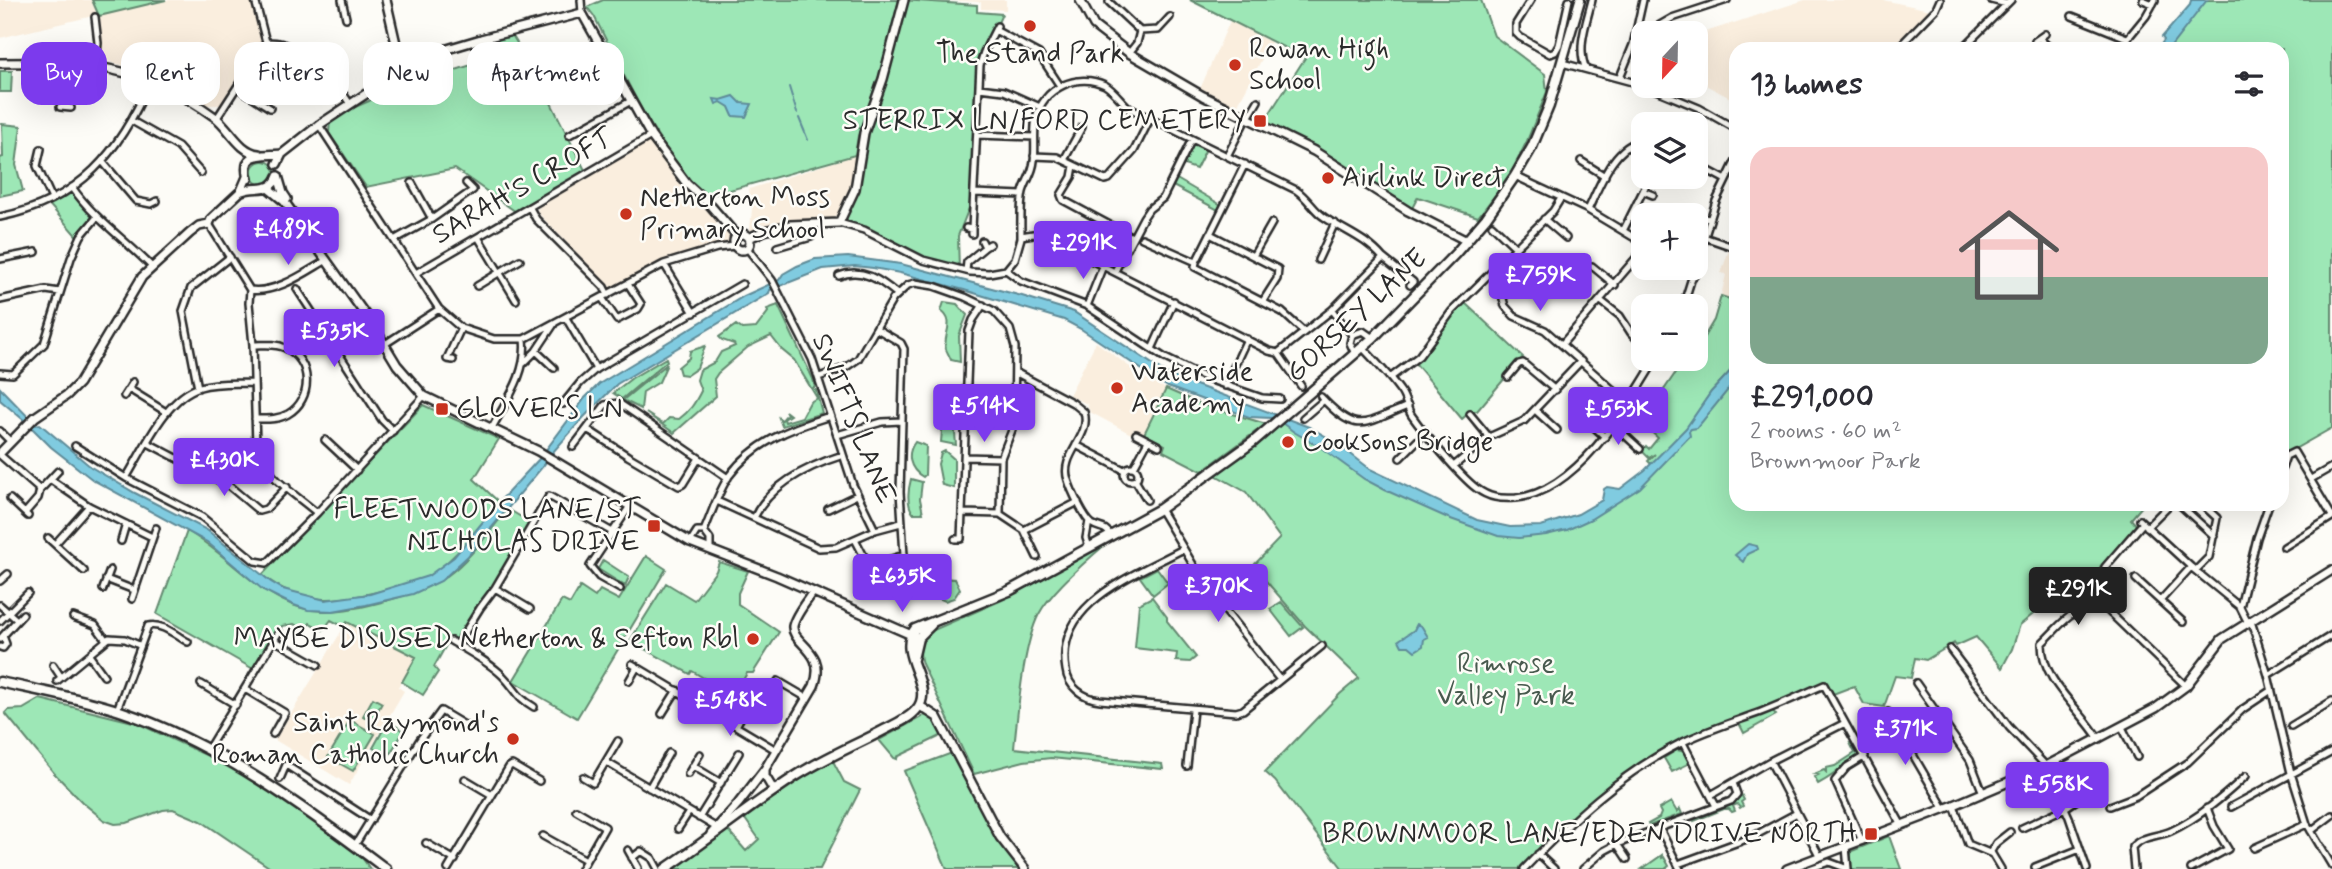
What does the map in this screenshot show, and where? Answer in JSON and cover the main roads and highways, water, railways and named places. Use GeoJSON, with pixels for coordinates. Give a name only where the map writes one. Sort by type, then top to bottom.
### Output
{"type":"FeatureCollection","features":[{"type":"Feature","properties":{"kind":"main road","name":"GORSEY LANE"},"geometry":{"type":"LineString","coordinates":[[665,869],[774,791],[807,770],[902,720],[920,706],[921,690],[909,648],[915,636],[915,629],[1009,591],[1160,509],[1241,451],[1373,338],[1466,241],[1516,176],[1541,127],[1580,0]]}},
{"type":"Feature","properties":{"kind":"main road"},"geometry":{"type":"LineString","coordinates":[[0,682],[117,710],[158,725],[208,749],[287,798],[386,869]]}},
{"type":"Feature","properties":{"kind":"water"},"geometry":{"type":"Polygon","coordinates":[[[2191,0],[2207,0],[2174,42],[2163,42],[2162,37],[2190,5],[2191,0]]]}},
{"type":"Feature","properties":{"kind":"water"},"geometry":{"type":"Polygon","coordinates":[[[734,96],[741,103],[752,104],[746,117],[733,116],[729,107],[721,102],[716,104],[714,99],[734,96]]]}},
{"type":"Feature","properties":{"kind":"water"},"geometry":{"type":"Polygon","coordinates":[[[848,257],[901,264],[1074,312],[1169,375],[1309,427],[1334,441],[1370,469],[1477,520],[1510,527],[1541,526],[1578,514],[1602,500],[1607,487],[1620,489],[1645,470],[1686,428],[1711,392],[1729,373],[1729,389],[1697,428],[1689,431],[1690,436],[1640,488],[1591,519],[1567,530],[1519,538],[1498,536],[1448,518],[1385,490],[1271,418],[1249,417],[1168,387],[1064,320],[900,273],[855,266],[823,269],[770,290],[617,384],[552,453],[468,556],[441,581],[413,594],[333,611],[308,610],[263,590],[207,542],[93,480],[51,447],[0,400],[0,388],[36,425],[40,424],[91,467],[207,530],[283,589],[325,600],[370,594],[428,576],[454,557],[539,459],[585,398],[599,384],[744,296],[779,280],[783,274],[797,266],[815,259],[848,257]]]}},
{"type":"Feature","properties":{"kind":"water"},"geometry":{"type":"Polygon","coordinates":[[[1748,544],[1757,546],[1758,549],[1747,554],[1743,562],[1735,555],[1748,544]]]}},
{"type":"Feature","properties":{"kind":"water"},"geometry":{"type":"Polygon","coordinates":[[[1417,624],[1428,637],[1424,639],[1423,646],[1415,651],[1409,646],[1402,646],[1399,640],[1414,630],[1417,624]]]}},
{"type":"Feature","properties":{"kind":"waterway"},"geometry":{"type":"LineString","coordinates":[[789,87],[797,113]]}},
{"type":"Feature","properties":{"kind":"waterway"},"geometry":{"type":"LineString","coordinates":[[799,118],[808,140]]}},
{"type":"Feature","properties":{"kind":"place","name":"The Stand Park"},"geometry":{"type":"Point","coordinates":[1030,26]}},
{"type":"Feature","properties":{"kind":"place","name":"Rowan High School"},"geometry":{"type":"Point","coordinates":[1235,65]}},
{"type":"Feature","properties":{"kind":"place","name":"STERRIX LN/FORD CEMETERY"},"geometry":{"type":"Point","coordinates":[1260,121]}},
{"type":"Feature","properties":{"kind":"place","name":"Airlink Direct"},"geometry":{"type":"Point","coordinates":[1328,178]}},
{"type":"Feature","properties":{"kind":"place","name":"Netherton Moss Primary School"},"geometry":{"type":"Point","coordinates":[626,214]}},
{"type":"Feature","properties":{"kind":"place","name":"Waterside Academy"},"geometry":{"type":"Point","coordinates":[1117,388]}},
{"type":"Feature","properties":{"kind":"place","name":"GLOVERS LN"},"geometry":{"type":"Point","coordinates":[442,409]}},
{"type":"Feature","properties":{"kind":"place","name":"Cooksons Bridge"},"geometry":{"type":"Point","coordinates":[1288,442]}},
{"type":"Feature","properties":{"kind":"place","name":"FLEETWOODS LANE/ST NICHOLAS DRIVE"},"geometry":{"type":"Point","coordinates":[654,526]}},
{"type":"Feature","properties":{"kind":"place","name":"MAYBE DISUSED Netherton & Sefton Rbl"},"geometry":{"type":"Point","coordinates":[753,639]}},
{"type":"Feature","properties":{"kind":"place","name":"Saint Raymond's Roman Catholic Church"},"geometry":{"type":"Point","coordinates":[513,739]}},
{"type":"Feature","properties":{"kind":"place","name":"BROWNMOOR LANE/EDEN DRIVE NORTH"},"geometry":{"type":"Point","coordinates":[1871,834]}},
{"type":"Feature","properties":{"kind":"park label","name":"Rimrose Valley Park"},"geometry":{"type":"Point","coordinates":[1506,680]}}]}
